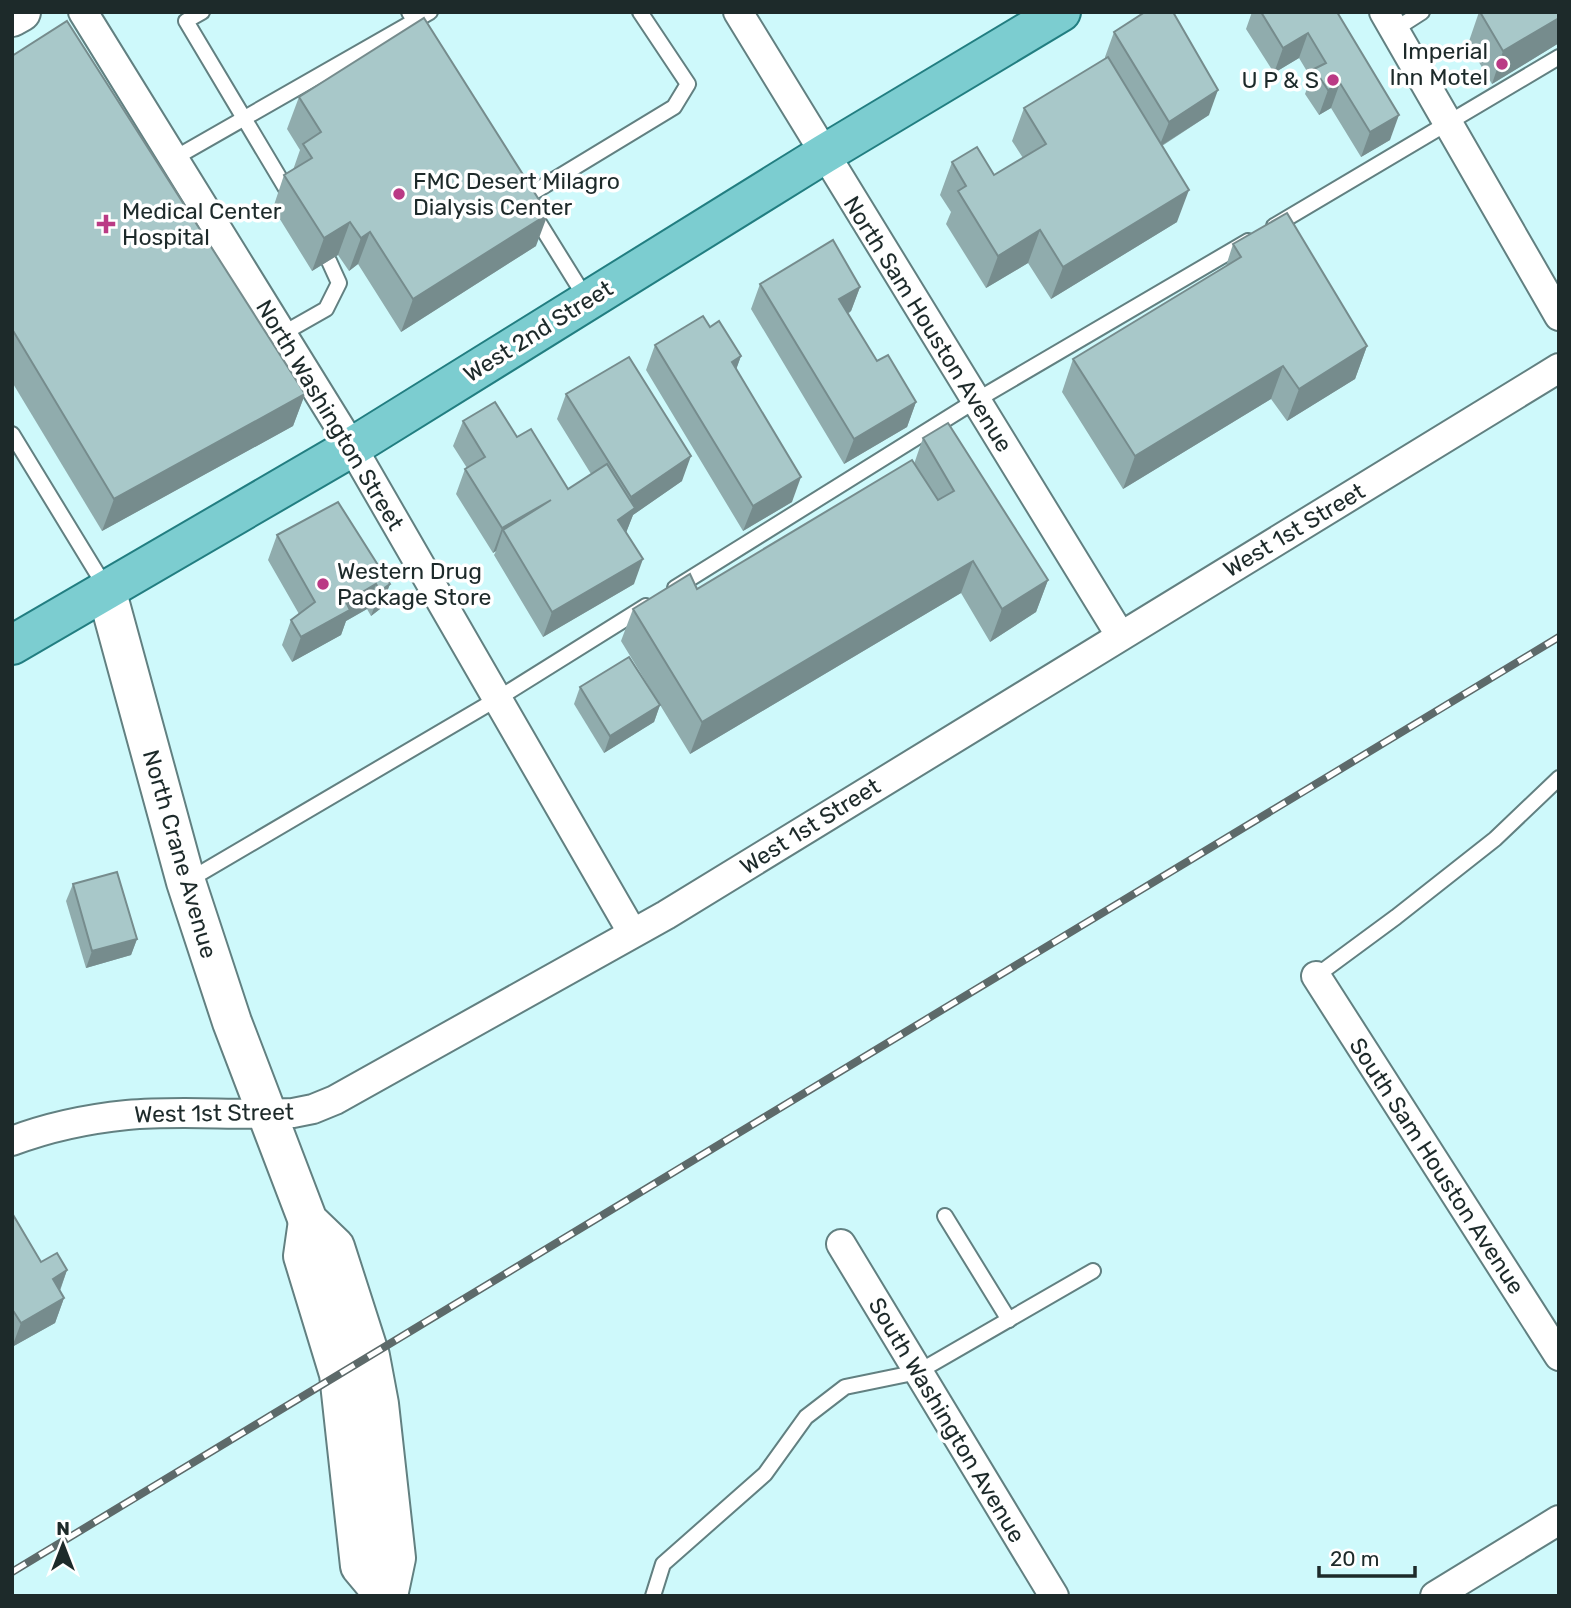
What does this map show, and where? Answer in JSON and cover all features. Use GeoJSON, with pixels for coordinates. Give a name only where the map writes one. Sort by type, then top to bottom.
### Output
{"type":"FeatureCollection","features":[{"type":"Feature","properties":{"kind":"main road"},"geometry":{"type":"LineString","coordinates":[[12,18],[21,12]]}},
{"type":"Feature","properties":{"kind":"main road","name":"West 2nd Street"},"geometry":{"type":"LineString","coordinates":[[12,645],[352,447],[824,154],[1061,12]]}},
{"type":"Feature","properties":{"kind":"main road","name":"North Crane Avenue"},"geometry":{"type":"LineString","coordinates":[[106,589],[186,882],[232,1022],[308,1221],[303,1256],[339,1374],[360,1566],[386,1596]]}},
{"type":"Feature","properties":{"kind":"street","name":"North Washington Street"},"geometry":{"type":"LineString","coordinates":[[83,12],[352,447],[632,932]]}},
{"type":"Feature","properties":{"kind":"street","name":"North Sam Houston Avenue"},"geometry":{"type":"LineString","coordinates":[[738,12],[1120,635]]}},
{"type":"Feature","properties":{"kind":"street"},"geometry":{"type":"LineString","coordinates":[[1389,21],[1559,316]]}},
{"type":"Feature","properties":{"kind":"street","name":"West 1st Street"},"geometry":{"type":"LineString","coordinates":[[12,1141],[54,1127],[128,1115],[266,1115],[313,1109],[335,1100],[666,915],[1559,368]]}},
{"type":"Feature","properties":{"kind":"street","name":"South Sam Houston Avenue"},"geometry":{"type":"LineString","coordinates":[[1316,976],[1559,1356]]}},
{"type":"Feature","properties":{"kind":"street","name":"South Washington Avenue"},"geometry":{"type":"LineString","coordinates":[[841,1244],[1054,1596]]}},
{"type":"Feature","properties":{"kind":"street"},"geometry":{"type":"LineString","coordinates":[[1435,1596],[1559,1520]]}},
{"type":"Feature","properties":{"kind":"lane"},"geometry":{"type":"LineString","coordinates":[[202,12],[186,21],[291,197]]}},
{"type":"Feature","properties":{"kind":"lane"},"geometry":{"type":"LineString","coordinates":[[173,159],[412,17],[430,12]]}},
{"type":"Feature","properties":{"kind":"lane"},"geometry":{"type":"LineString","coordinates":[[587,300],[520,193],[674,107],[688,84],[640,12]]}},
{"type":"Feature","properties":{"kind":"lane"},"geometry":{"type":"LineString","coordinates":[[1389,21],[1422,12]]}},
{"type":"Feature","properties":{"kind":"lane"},"geometry":{"type":"LineString","coordinates":[[412,17],[429,45]]}},
{"type":"Feature","properties":{"kind":"lane"},"geometry":{"type":"LineString","coordinates":[[186,882],[497,699],[975,401],[1559,57]]}},
{"type":"Feature","properties":{"kind":"lane"},"geometry":{"type":"LineString","coordinates":[[282,334],[326,309],[339,283],[329,261]]}},
{"type":"Feature","properties":{"kind":"lane"},"geometry":{"type":"LineString","coordinates":[[12,434],[106,589]]}},
{"type":"Feature","properties":{"kind":"lane"},"geometry":{"type":"LineString","coordinates":[[1316,976],[1495,839],[1559,778]]}},
{"type":"Feature","properties":{"kind":"lane"},"geometry":{"type":"LineString","coordinates":[[945,1216],[1009,1320]]}},
{"type":"Feature","properties":{"kind":"lane"},"geometry":{"type":"LineString","coordinates":[[653,1596],[663,1564],[765,1474],[806,1417],[845,1387],[918,1372],[1093,1271]]}},
{"type":"Feature","properties":{"kind":"shaded area"},"geometry":{"type":"Polygon","coordinates":[[[12,12],[1559,12],[1559,1596],[12,1596],[12,12]]]}},
{"type":"Feature","properties":{"kind":"building"},"geometry":{"type":"Polygon","coordinates":[[[1145,12],[1173,12],[1218,90],[1169,122],[1114,32],[1145,12]]]}},
{"type":"Feature","properties":{"kind":"building"},"geometry":{"type":"Polygon","coordinates":[[[1261,12],[1337,12],[1399,115],[1370,132],[1340,83],[1328,90],[1314,69],[1326,63],[1308,33],[1283,48],[1261,12]]]}},
{"type":"Feature","properties":{"kind":"building"},"geometry":{"type":"Polygon","coordinates":[[[1480,12],[1559,12],[1559,18],[1503,51],[1480,12]]]}},
{"type":"Feature","properties":{"kind":"building","name":"FMC Desert Milagro Dialysis Center"},"geometry":{"type":"Polygon","coordinates":[[[424,18],[548,214],[413,299],[370,232],[361,238],[350,222],[324,238],[284,175],[312,158],[303,144],[321,132],[299,97],[424,18]]]}},
{"type":"Feature","properties":{"kind":"building","name":"Medical Center Hospital"},"geometry":{"type":"Polygon","coordinates":[[[67,21],[305,394],[114,499],[12,329],[12,56],[67,21]]]}},
{"type":"Feature","properties":{"kind":"building"},"geometry":{"type":"Polygon","coordinates":[[[1108,57],[1189,190],[1063,267],[1040,230],[998,256],[958,191],[966,186],[952,162],[977,147],[994,175],[1046,144],[1024,108],[1108,57]]]}},
{"type":"Feature","properties":{"kind":"building"},"geometry":{"type":"Polygon","coordinates":[[[1287,213],[1367,346],[1299,389],[1283,366],[1135,456],[1073,359],[1241,257],[1233,244],[1287,213]]]}},
{"type":"Feature","properties":{"kind":"building"},"geometry":{"type":"Polygon","coordinates":[[[833,240],[860,287],[839,299],[877,361],[888,355],[916,402],[854,439],[760,284],[833,240]]]}},
{"type":"Feature","properties":{"kind":"building"},"geometry":{"type":"Polygon","coordinates":[[[703,316],[710,327],[719,321],[741,356],[732,362],[801,477],[753,506],[655,345],[703,316]]]}},
{"type":"Feature","properties":{"kind":"building"},"geometry":{"type":"Polygon","coordinates":[[[629,357],[691,456],[631,497],[566,394],[629,357]]]}},
{"type":"Feature","properties":{"kind":"building"},"geometry":{"type":"Polygon","coordinates":[[[495,402],[517,437],[531,429],[568,489],[607,464],[635,508],[618,520],[643,559],[552,612],[503,530],[551,500],[502,528],[465,469],[485,457],[463,421],[495,402]]]}},
{"type":"Feature","properties":{"kind":"building"},"geometry":{"type":"Polygon","coordinates":[[[948,423],[1048,580],[1002,609],[973,561],[702,722],[633,609],[690,574],[697,589],[912,460],[938,500],[954,491],[923,438],[948,423]]]}},
{"type":"Feature","properties":{"kind":"building"},"geometry":{"type":"Polygon","coordinates":[[[338,502],[390,584],[380,591],[376,584],[346,602],[350,610],[301,637],[291,620],[315,602],[277,535],[338,502]]]}},
{"type":"Feature","properties":{"kind":"building"},"geometry":{"type":"Polygon","coordinates":[[[629,657],[660,705],[610,736],[580,687],[629,657]]]}},
{"type":"Feature","properties":{"kind":"building"},"geometry":{"type":"Polygon","coordinates":[[[117,872],[137,939],[92,951],[73,884],[117,872]]]}},
{"type":"Feature","properties":{"kind":"building"},"geometry":{"type":"Polygon","coordinates":[[[12,1213],[41,1262],[57,1253],[67,1270],[53,1279],[64,1298],[21,1323],[12,1309],[12,1213]]]}},
{"type":"Feature","properties":{"kind":"railway"},"geometry":{"type":"LineString","coordinates":[[12,1572],[1559,637]]}},
{"type":"Feature","properties":{"kind":"place","name":"Imperial Inn Motel"},"geometry":{"type":"Point","coordinates":[1502,64]}},
{"type":"Feature","properties":{"kind":"place","name":"U P & S"},"geometry":{"type":"Point","coordinates":[1333,80]}},
{"type":"Feature","properties":{"kind":"place","name":"FMC Desert Milagro Dialysis Center"},"geometry":{"type":"Point","coordinates":[399,194]}},
{"type":"Feature","properties":{"kind":"place","name":"Medical Center Hospital"},"geometry":{"type":"Point","coordinates":[106,224]}},
{"type":"Feature","properties":{"kind":"place","name":"Western Drug Package Store"},"geometry":{"type":"Point","coordinates":[323,584]}}]}
